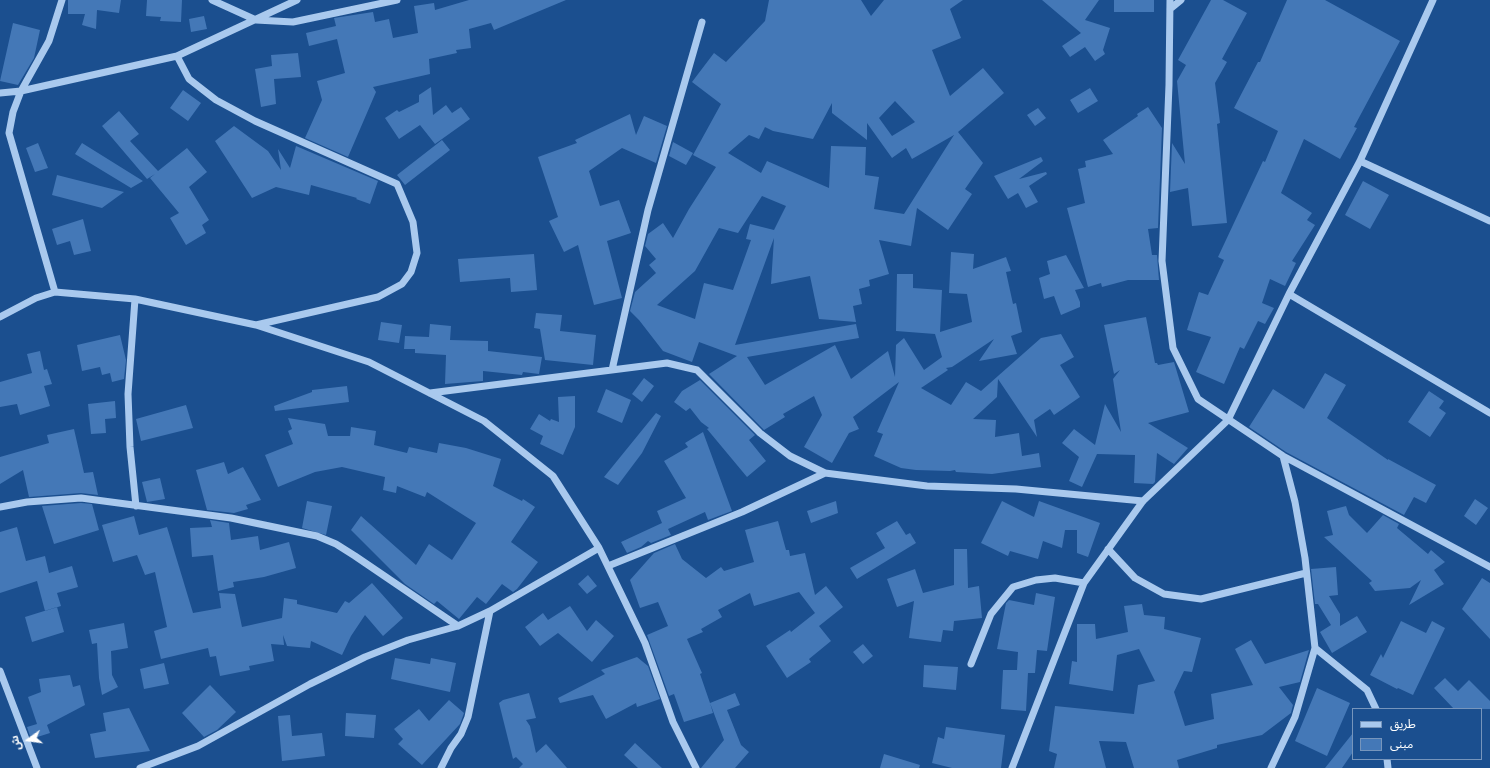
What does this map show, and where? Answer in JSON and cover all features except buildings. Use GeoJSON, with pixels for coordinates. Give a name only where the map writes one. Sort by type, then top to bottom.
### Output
{"type":"FeatureCollection","features":[{"type":"Feature","properties":{"kind":"street"},"geometry":{"type":"LineString","coordinates":[[55,292],[9,133],[13,112],[21,91],[49,41],[62,0]]}},
{"type":"Feature","properties":{"kind":"street"},"geometry":{"type":"LineString","coordinates":[[212,0],[256,20],[293,22],[396,0]]}},
{"type":"Feature","properties":{"kind":"street"},"geometry":{"type":"LineString","coordinates":[[0,94],[21,91],[177,56],[297,0]]}},
{"type":"Feature","properties":{"kind":"street"},"geometry":{"type":"LineString","coordinates":[[1170,0],[1169,85],[1162,261],[1173,348],[1198,399],[1283,456],[1490,568]]}},
{"type":"Feature","properties":{"kind":"street"},"geometry":{"type":"LineString","coordinates":[[1170,9],[1181,0]]}},
{"type":"Feature","properties":{"kind":"street"},"geometry":{"type":"LineString","coordinates":[[1012,768],[1084,583],[1143,501],[1228,420],[1289,294],[1360,161],[1433,0]]}},
{"type":"Feature","properties":{"kind":"street"},"geometry":{"type":"LineString","coordinates":[[612,370],[648,210],[702,22]]}},
{"type":"Feature","properties":{"kind":"street"},"geometry":{"type":"LineString","coordinates":[[177,56],[189,79],[216,100],[255,121],[397,184],[413,222],[417,253],[410,272],[402,284],[378,297],[256,325]]}},
{"type":"Feature","properties":{"kind":"street"},"geometry":{"type":"LineString","coordinates":[[1360,161],[1490,221]]}},
{"type":"Feature","properties":{"kind":"street"},"geometry":{"type":"LineString","coordinates":[[0,317],[36,298],[55,292],[135,299],[256,325],[369,362],[484,421],[553,476],[599,548],[646,643],[673,722],[696,768]]}},
{"type":"Feature","properties":{"kind":"street"},"geometry":{"type":"LineString","coordinates":[[1289,294],[1490,413]]}},
{"type":"Feature","properties":{"kind":"street"},"geometry":{"type":"LineString","coordinates":[[135,299],[128,394],[130,447],[136,506]]}},
{"type":"Feature","properties":{"kind":"street"},"geometry":{"type":"LineString","coordinates":[[430,393],[667,363],[696,370],[760,433],[790,456],[825,473],[927,486],[1016,489],[1143,501]]}},
{"type":"Feature","properties":{"kind":"street"},"geometry":{"type":"LineString","coordinates":[[1271,768],[1295,717],[1315,648],[1306,573],[1295,502],[1283,456]]}},
{"type":"Feature","properties":{"kind":"street"},"geometry":{"type":"LineString","coordinates":[[608,566],[742,512],[825,473]]}},
{"type":"Feature","properties":{"kind":"street"},"geometry":{"type":"LineString","coordinates":[[0,507],[27,502],[81,498],[231,518],[317,536],[336,544],[355,556],[458,626]]}},
{"type":"Feature","properties":{"kind":"street"},"geometry":{"type":"LineString","coordinates":[[140,768],[198,746],[310,684],[365,657],[408,640],[458,626],[490,612],[599,548]]}},
{"type":"Feature","properties":{"kind":"street"},"geometry":{"type":"LineString","coordinates":[[1108,549],[1135,578],[1164,594],[1201,599],[1306,573]]}},
{"type":"Feature","properties":{"kind":"street"},"geometry":{"type":"LineString","coordinates":[[971,664],[991,614],[1013,587],[1036,580],[1055,578],[1084,583]]}},
{"type":"Feature","properties":{"kind":"street"},"geometry":{"type":"LineString","coordinates":[[442,768],[451,748],[461,734],[468,717],[490,612]]}},
{"type":"Feature","properties":{"kind":"street"},"geometry":{"type":"LineString","coordinates":[[1315,648],[1367,690],[1376,708]]}},
{"type":"Feature","properties":{"kind":"street"},"geometry":{"type":"LineString","coordinates":[[0,671],[37,768]]}}]}
